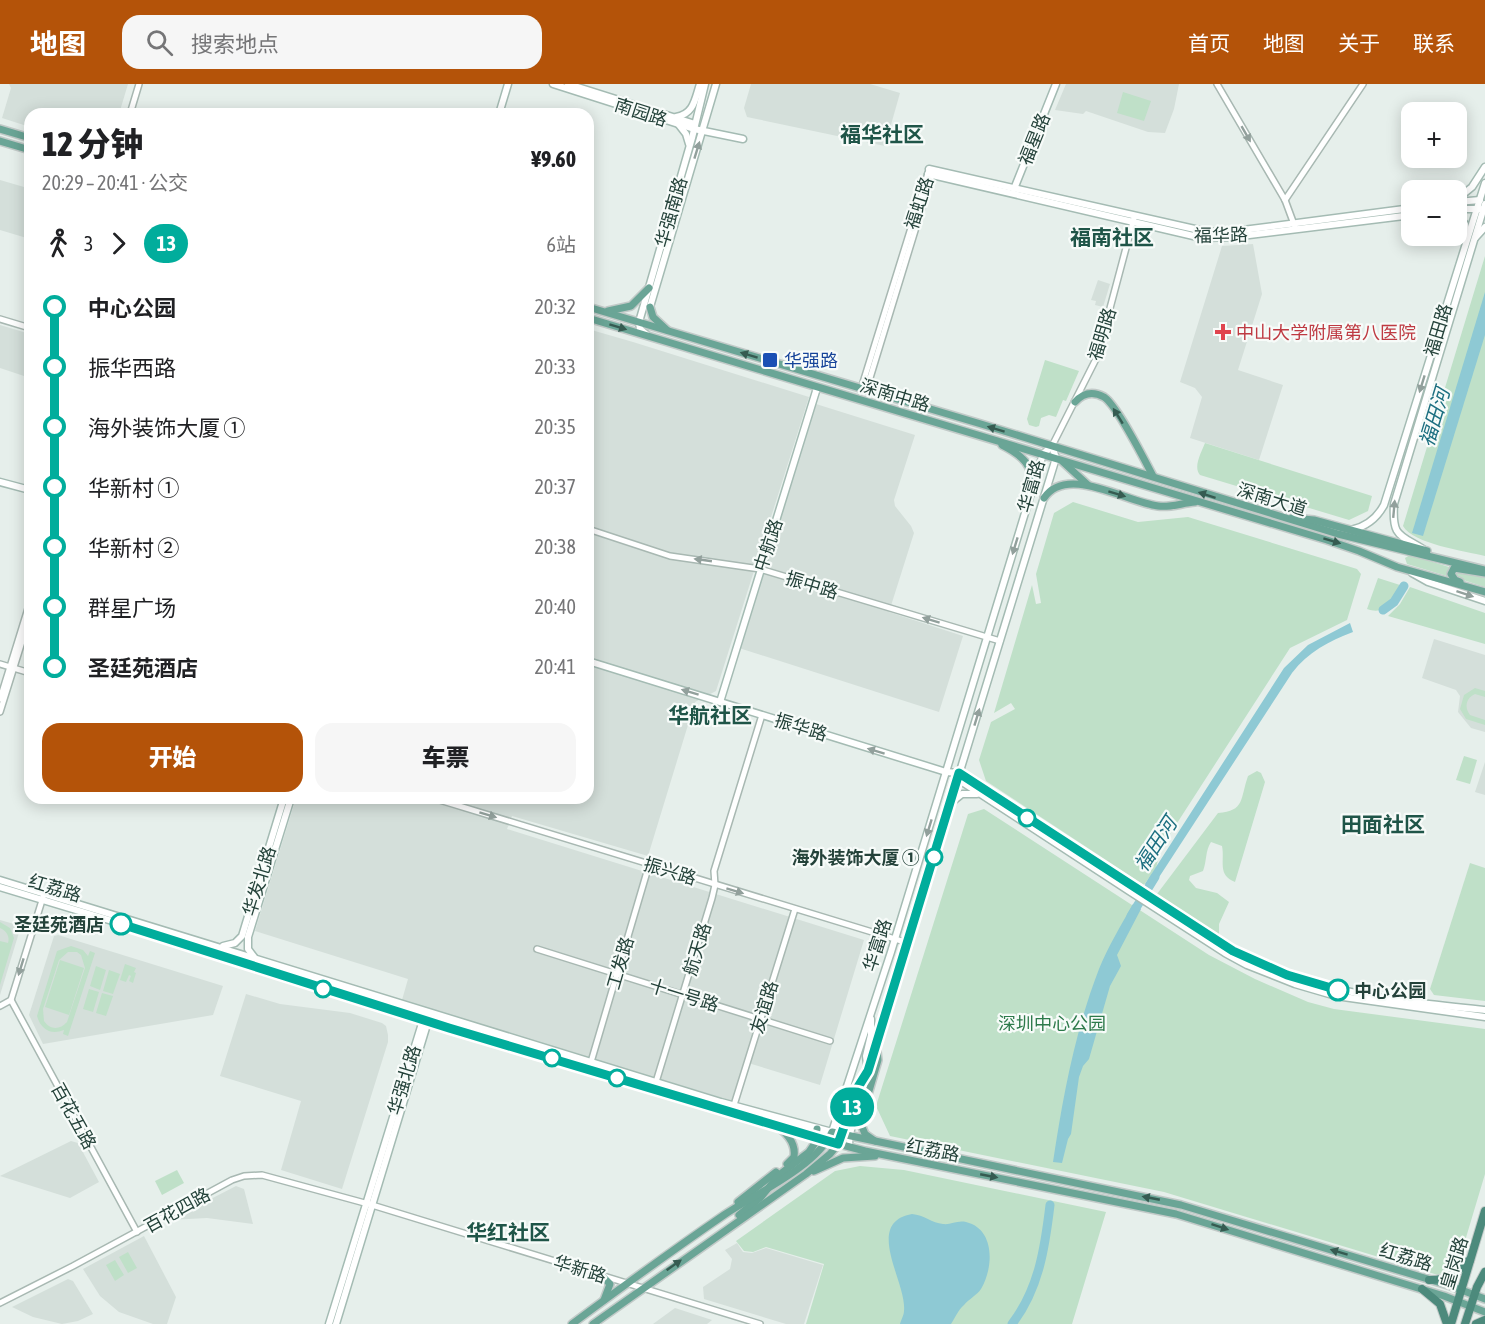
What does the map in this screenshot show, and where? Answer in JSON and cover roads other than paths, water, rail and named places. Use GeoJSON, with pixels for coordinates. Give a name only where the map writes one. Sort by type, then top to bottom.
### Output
{"type":"FeatureCollection","features":[{"type":"Feature","properties":{"kind":"highway","name":"皇岗路"},"geometry":{"type":"LineString","coordinates":[[1449,1324],[1485,1211]]}},
{"type":"Feature","properties":{"kind":"highway"},"geometry":{"type":"LineString","coordinates":[[1429,1280],[1452,1275],[1472,1256]]}},
{"type":"Feature","properties":{"kind":"highway","name":"皇岗路"},"geometry":{"type":"LineString","coordinates":[[1465,1324],[1474,1295],[1485,1272]]}},
{"type":"Feature","properties":{"kind":"highway"},"geometry":{"type":"LineString","coordinates":[[1422,1289],[1440,1304],[1449,1324]]}},
{"type":"Feature","properties":{"kind":"highway"},"geometry":{"type":"LineString","coordinates":[[1476,1324],[1485,1320]]}},
{"type":"Feature","properties":{"kind":"main road"},"geometry":{"type":"LineString","coordinates":[[501,108],[508,84]]}},
{"type":"Feature","properties":{"kind":"main road","name":"南园路"},"geometry":{"type":"LineString","coordinates":[[553,84],[695,126]]}},
{"type":"Feature","properties":{"kind":"main road","name":"南园路"},"geometry":{"type":"LineString","coordinates":[[568,84],[674,120]]}},
{"type":"Feature","properties":{"kind":"main road"},"geometry":{"type":"LineString","coordinates":[[688,150],[686,134],[674,120],[691,109],[700,84]]}},
{"type":"Feature","properties":{"kind":"main road","name":"华强南路"},"geometry":{"type":"LineString","coordinates":[[639,322],[705,84]]}},
{"type":"Feature","properties":{"kind":"main road","name":"华强南路"},"geometry":{"type":"LineString","coordinates":[[650,307],[716,84]]}},
{"type":"Feature","properties":{"kind":"main road","name":"福星路"},"geometry":{"type":"LineString","coordinates":[[1013,191],[1056,84]]}},
{"type":"Feature","properties":{"kind":"main road"},"geometry":{"type":"LineString","coordinates":[[699,107],[708,110]]}},
{"type":"Feature","properties":{"kind":"main road"},"geometry":{"type":"LineString","coordinates":[[695,126],[743,139]]}},
{"type":"Feature","properties":{"kind":"main road"},"geometry":{"type":"LineString","coordinates":[[0,129],[24,136]]}},
{"type":"Feature","properties":{"kind":"main road"},"geometry":{"type":"LineString","coordinates":[[0,141],[24,148]]}},
{"type":"Feature","properties":{"kind":"main road"},"geometry":{"type":"LineString","coordinates":[[1467,191],[1485,167]]}},
{"type":"Feature","properties":{"kind":"main road","name":"福华路"},"geometry":{"type":"LineString","coordinates":[[930,173],[1134,219],[1213,232],[1294,227],[1401,216]]}},
{"type":"Feature","properties":{"kind":"main road","name":"福田路"},"geometry":{"type":"LineString","coordinates":[[1426,550],[1405,540],[1398,533],[1394,521],[1394,504],[1472,243],[1485,183]]}},
{"type":"Feature","properties":{"kind":"main road"},"geometry":{"type":"LineString","coordinates":[[1467,203],[1482,205]]}},
{"type":"Feature","properties":{"kind":"main road"},"geometry":{"type":"LineString","coordinates":[[1467,207],[1482,205]]}},
{"type":"Feature","properties":{"kind":"main road","name":"福田路"},"geometry":{"type":"LineString","coordinates":[[1467,236],[1482,205]]}},
{"type":"Feature","properties":{"kind":"main road","name":"福华路"},"geometry":{"type":"LineString","coordinates":[[1294,227],[1401,210]]}},
{"type":"Feature","properties":{"kind":"main road"},"geometry":{"type":"LineString","coordinates":[[1472,243],[1476,235],[1485,227]]}},
{"type":"Feature","properties":{"kind":"main road","name":"福田路"},"geometry":{"type":"LineString","coordinates":[[1350,530],[1361,528],[1377,516],[1384,505],[1464,246]]}},
{"type":"Feature","properties":{"kind":"main road"},"geometry":{"type":"LineString","coordinates":[[602,311],[631,306],[649,288]]}},
{"type":"Feature","properties":{"kind":"main road"},"geometry":{"type":"LineString","coordinates":[[650,307],[654,317],[669,331]]}},
{"type":"Feature","properties":{"kind":"main road","name":"深南中路"},"geometry":{"type":"LineString","coordinates":[[594,309],[1052,446]]}},
{"type":"Feature","properties":{"kind":"main road","name":"深南中路"},"geometry":{"type":"LineString","coordinates":[[594,320],[1056,458]]}},
{"type":"Feature","properties":{"kind":"main road"},"geometry":{"type":"LineString","coordinates":[[639,322],[640,329],[647,336]]}},
{"type":"Feature","properties":{"kind":"main road","name":"中航路"},"geometry":{"type":"LineString","coordinates":[[720,702],[818,388]]}},
{"type":"Feature","properties":{"kind":"main road"},"geometry":{"type":"LineString","coordinates":[[1074,402],[1090,393],[1107,399],[1142,454],[1153,476]]}},
{"type":"Feature","properties":{"kind":"main road"},"geometry":{"type":"LineString","coordinates":[[993,438],[1026,461],[1032,472],[1032,490]]}},
{"type":"Feature","properties":{"kind":"main road","name":"华富路"},"geometry":{"type":"LineString","coordinates":[[572,1324],[726,1214],[812,1157],[832,1132],[895,939],[1043,454],[1052,446],[1056,458],[876,1043],[867,1082],[846,1136],[830,1154],[806,1174],[729,1226],[593,1324]]}},
{"type":"Feature","properties":{"kind":"main road","name":"深南大道"},"geometry":{"type":"LineString","coordinates":[[1052,446],[1283,518],[1338,534],[1440,557],[1485,572]]}},
{"type":"Feature","properties":{"kind":"main road"},"geometry":{"type":"LineString","coordinates":[[1056,458],[1089,486]]}},
{"type":"Feature","properties":{"kind":"main road","name":"深南大道"},"geometry":{"type":"LineString","coordinates":[[1056,458],[1339,544],[1406,570],[1485,592]]}},
{"type":"Feature","properties":{"kind":"main road"},"geometry":{"type":"LineString","coordinates":[[0,482],[24,488]]}},
{"type":"Feature","properties":{"kind":"main road"},"geometry":{"type":"LineString","coordinates":[[1044,498],[1054,488],[1065,484],[1089,486],[1159,506],[1203,502]]}},
{"type":"Feature","properties":{"kind":"main road"},"geometry":{"type":"LineString","coordinates":[[1283,518],[1305,519],[1350,530],[1426,550],[1440,557]]}},
{"type":"Feature","properties":{"kind":"main road"},"geometry":{"type":"LineString","coordinates":[[1470,587],[1455,580],[1451,574],[1452,571],[1459,568],[1479,574],[1485,572]]}},
{"type":"Feature","properties":{"kind":"main road"},"geometry":{"type":"LineString","coordinates":[[1406,570],[1428,582],[1485,601]]}},
{"type":"Feature","properties":{"kind":"main road","name":"振华路"},"geometry":{"type":"LineString","coordinates":[[594,663],[958,776]]}},
{"type":"Feature","properties":{"kind":"main road"},"geometry":{"type":"LineString","coordinates":[[958,776],[981,795],[1131,889]]}},
{"type":"Feature","properties":{"kind":"main road"},"geometry":{"type":"LineString","coordinates":[[958,776],[1233,958],[1305,987],[1348,998],[1485,1017]]}},
{"type":"Feature","properties":{"kind":"main road"},"geometry":{"type":"LineString","coordinates":[[950,805],[962,794],[981,795]]}},
{"type":"Feature","properties":{"kind":"main road","name":"华发北路"},"geometry":{"type":"LineString","coordinates":[[216,946],[232,945],[240,939],[282,804]]}},
{"type":"Feature","properties":{"kind":"main road","name":"华发北路"},"geometry":{"type":"LineString","coordinates":[[256,959],[249,951],[248,937],[289,804]]}},
{"type":"Feature","properties":{"kind":"main road","name":"红荔路"},"geometry":{"type":"LineString","coordinates":[[0,880],[228,956],[265,971],[778,1127],[888,1156],[1164,1211],[1422,1289],[1485,1312]]}},
{"type":"Feature","properties":{"kind":"main road","name":"红荔路"},"geometry":{"type":"LineString","coordinates":[[0,887],[43,896],[216,946],[656,1082],[817,1129],[880,1144],[1181,1204],[1485,1299]]}},
{"type":"Feature","properties":{"kind":"main road"},"geometry":{"type":"LineString","coordinates":[[1157,906],[1244,957],[1306,982],[1373,996],[1485,1010]]}},
{"type":"Feature","properties":{"kind":"main road","name":"华强北路"},"geometry":{"type":"LineString","coordinates":[[329,1324],[369,1205],[428,1012]]}},
{"type":"Feature","properties":{"kind":"main road","name":"华富路"},"geometry":{"type":"LineString","coordinates":[[868,1071],[866,1061],[871,1035],[870,1014]]}},
{"type":"Feature","properties":{"kind":"main road"},"geometry":{"type":"LineString","coordinates":[[876,1043],[878,1060],[860,1122],[865,1134],[880,1144]]}},
{"type":"Feature","properties":{"kind":"main road"},"geometry":{"type":"LineString","coordinates":[[726,1214],[743,1197],[794,1157],[792,1143],[778,1127]]}},
{"type":"Feature","properties":{"kind":"main road"},"geometry":{"type":"LineString","coordinates":[[817,1129],[817,1138]]}},
{"type":"Feature","properties":{"kind":"main road","name":"华富路"},"geometry":{"type":"LineString","coordinates":[[846,1136],[849,1147]]}},
{"type":"Feature","properties":{"kind":"main road","name":"华富路"},"geometry":{"type":"LineString","coordinates":[[729,1226],[779,1175],[809,1152],[817,1138]]}},
{"type":"Feature","properties":{"kind":"main road"},"geometry":{"type":"LineString","coordinates":[[806,1174],[843,1158],[888,1156]]}},
{"type":"Feature","properties":{"kind":"main road","name":"华强北路"},"geometry":{"type":"LineString","coordinates":[[336,1324],[369,1205]]}},
{"type":"Feature","properties":{"kind":"main road"},"geometry":{"type":"LineString","coordinates":[[602,1276],[610,1284],[607,1298],[618,1307]]}},
{"type":"Feature","properties":{"kind":"street"},"geometry":{"type":"LineString","coordinates":[[132,108],[139,84]]}},
{"type":"Feature","properties":{"kind":"street"},"geometry":{"type":"LineString","coordinates":[[1217,84],[1285,200],[1294,227]]}},
{"type":"Feature","properties":{"kind":"street"},"geometry":{"type":"LineString","coordinates":[[1285,200],[1364,84]]}},
{"type":"Feature","properties":{"kind":"street","name":"福虹路"},"geometry":{"type":"LineString","coordinates":[[864,390],[930,173]]}},
{"type":"Feature","properties":{"kind":"street","name":"福明路"},"geometry":{"type":"LineString","coordinates":[[1052,446],[1098,352],[1134,219]]}},
{"type":"Feature","properties":{"kind":"street"},"geometry":{"type":"LineString","coordinates":[[0,319],[24,326]]}},
{"type":"Feature","properties":{"kind":"street","name":"振中路"},"geometry":{"type":"LineString","coordinates":[[594,531],[670,556],[760,569],[1000,641]]}},
{"type":"Feature","properties":{"kind":"street"},"geometry":{"type":"LineString","coordinates":[[0,712],[24,624]]}},
{"type":"Feature","properties":{"kind":"street"},"geometry":{"type":"LineString","coordinates":[[0,699],[24,633]]}},
{"type":"Feature","properties":{"kind":"street"},"geometry":{"type":"LineString","coordinates":[[0,664],[24,671]]}},
{"type":"Feature","properties":{"kind":"street"},"geometry":{"type":"LineString","coordinates":[[715,885],[714,871],[762,715]]}},
{"type":"Feature","properties":{"kind":"street","name":"振兴路"},"geometry":{"type":"LineString","coordinates":[[451,804],[908,943]]}},
{"type":"Feature","properties":{"kind":"street","name":"工发路"},"geometry":{"type":"LineString","coordinates":[[591,1062],[649,865]]}},
{"type":"Feature","properties":{"kind":"street","name":"航天路"},"geometry":{"type":"LineString","coordinates":[[656,1082],[715,885]]}},
{"type":"Feature","properties":{"kind":"street"},"geometry":{"type":"LineString","coordinates":[[0,1006],[11,1000],[43,896]]}},
{"type":"Feature","properties":{"kind":"street","name":"友谊路"},"geometry":{"type":"LineString","coordinates":[[734,1105],[795,909]]}},
{"type":"Feature","properties":{"kind":"street","name":"十一号路"},"geometry":{"type":"LineString","coordinates":[[537,949],[830,1041]]}},
{"type":"Feature","properties":{"kind":"street","name":"百花五路"},"geometry":{"type":"LineString","coordinates":[[11,1000],[137,1232]]}},
{"type":"Feature","properties":{"kind":"street","name":"百花四路"},"geometry":{"type":"LineString","coordinates":[[0,1303],[232,1180],[250,1175],[274,1177],[369,1205]]}},
{"type":"Feature","properties":{"kind":"street","name":"华新路"},"geometry":{"type":"LineString","coordinates":[[369,1205],[760,1324]]}},
{"type":"Feature","properties":{"kind":"water"},"geometry":{"type":"Polygon","coordinates":[[[1485,292],[1485,335],[1423,536],[1412,533],[1485,292]]]}},
{"type":"Feature","properties":{"kind":"water"},"geometry":{"type":"Polygon","coordinates":[[[1350,623],[1353,632],[1320,648],[1292,673],[1152,888],[1145,884],[1284,668],[1308,645],[1350,623]]]}},
{"type":"Feature","properties":{"kind":"water"},"geometry":{"type":"Polygon","coordinates":[[[1133,904],[1141,909],[1117,955],[1121,966],[1110,986],[1089,1059],[1083,1066],[1079,1077],[1071,1134],[1062,1163],[1053,1162],[1066,1088],[1083,1016],[1103,961],[1133,904]]]}},
{"type":"Feature","properties":{"kind":"water"},"geometry":{"type":"Polygon","coordinates":[[[912,1214],[943,1224],[966,1222],[976,1226],[987,1240],[990,1260],[985,1280],[979,1291],[962,1307],[951,1324],[900,1324],[904,1313],[903,1299],[889,1241],[891,1229],[898,1220],[912,1214]]]}},
{"type":"Feature","properties":{"kind":"waterway","name":"福田河"},"geometry":{"type":"LineString","coordinates":[[1383,610],[1394,602],[1404,586]]}},
{"type":"Feature","properties":{"kind":"waterway","name":"福田河"},"geometry":{"type":"LineString","coordinates":[[1131,916],[1155,877]]}},
{"type":"Feature","properties":{"kind":"waterway","name":"福田河"},"geometry":{"type":"LineString","coordinates":[[1012,1324],[1029,1297],[1035,1282],[1043,1252],[1050,1205]]}},
{"type":"Feature","properties":{"kind":"place","name":"中山大学附属第八医院"},"geometry":{"type":"Point","coordinates":[1223,332]}},
{"type":"Feature","properties":{"kind":"place","name":"华强路"},"geometry":{"type":"Point","coordinates":[770,360]}},
{"type":"Feature","properties":{"kind":"place","name":"海外装饰大厦 ①"},"geometry":{"type":"Point","coordinates":[934,857]}},
{"type":"Feature","properties":{"kind":"place","name":"圣廷苑酒店"},"geometry":{"type":"Point","coordinates":[121,924]}},
{"type":"Feature","properties":{"kind":"place","name":"中心公园"},"geometry":{"type":"Point","coordinates":[1338,990]}},
{"type":"Feature","properties":{"kind":"district","name":"福华社区"},"geometry":{"type":"Point","coordinates":[882,134]}},
{"type":"Feature","properties":{"kind":"district","name":"福南社区"},"geometry":{"type":"Point","coordinates":[1112,237]}},
{"type":"Feature","properties":{"kind":"district","name":"华航社区"},"geometry":{"type":"Point","coordinates":[710,715]}},
{"type":"Feature","properties":{"kind":"district","name":"田面社区"},"geometry":{"type":"Point","coordinates":[1383,824]}},
{"type":"Feature","properties":{"kind":"district","name":"华红社区"},"geometry":{"type":"Point","coordinates":[508,1232]}},
{"type":"Feature","properties":{"kind":"park label","name":"深圳中心公园"},"geometry":{"type":"Point","coordinates":[1052,1023]}}]}
